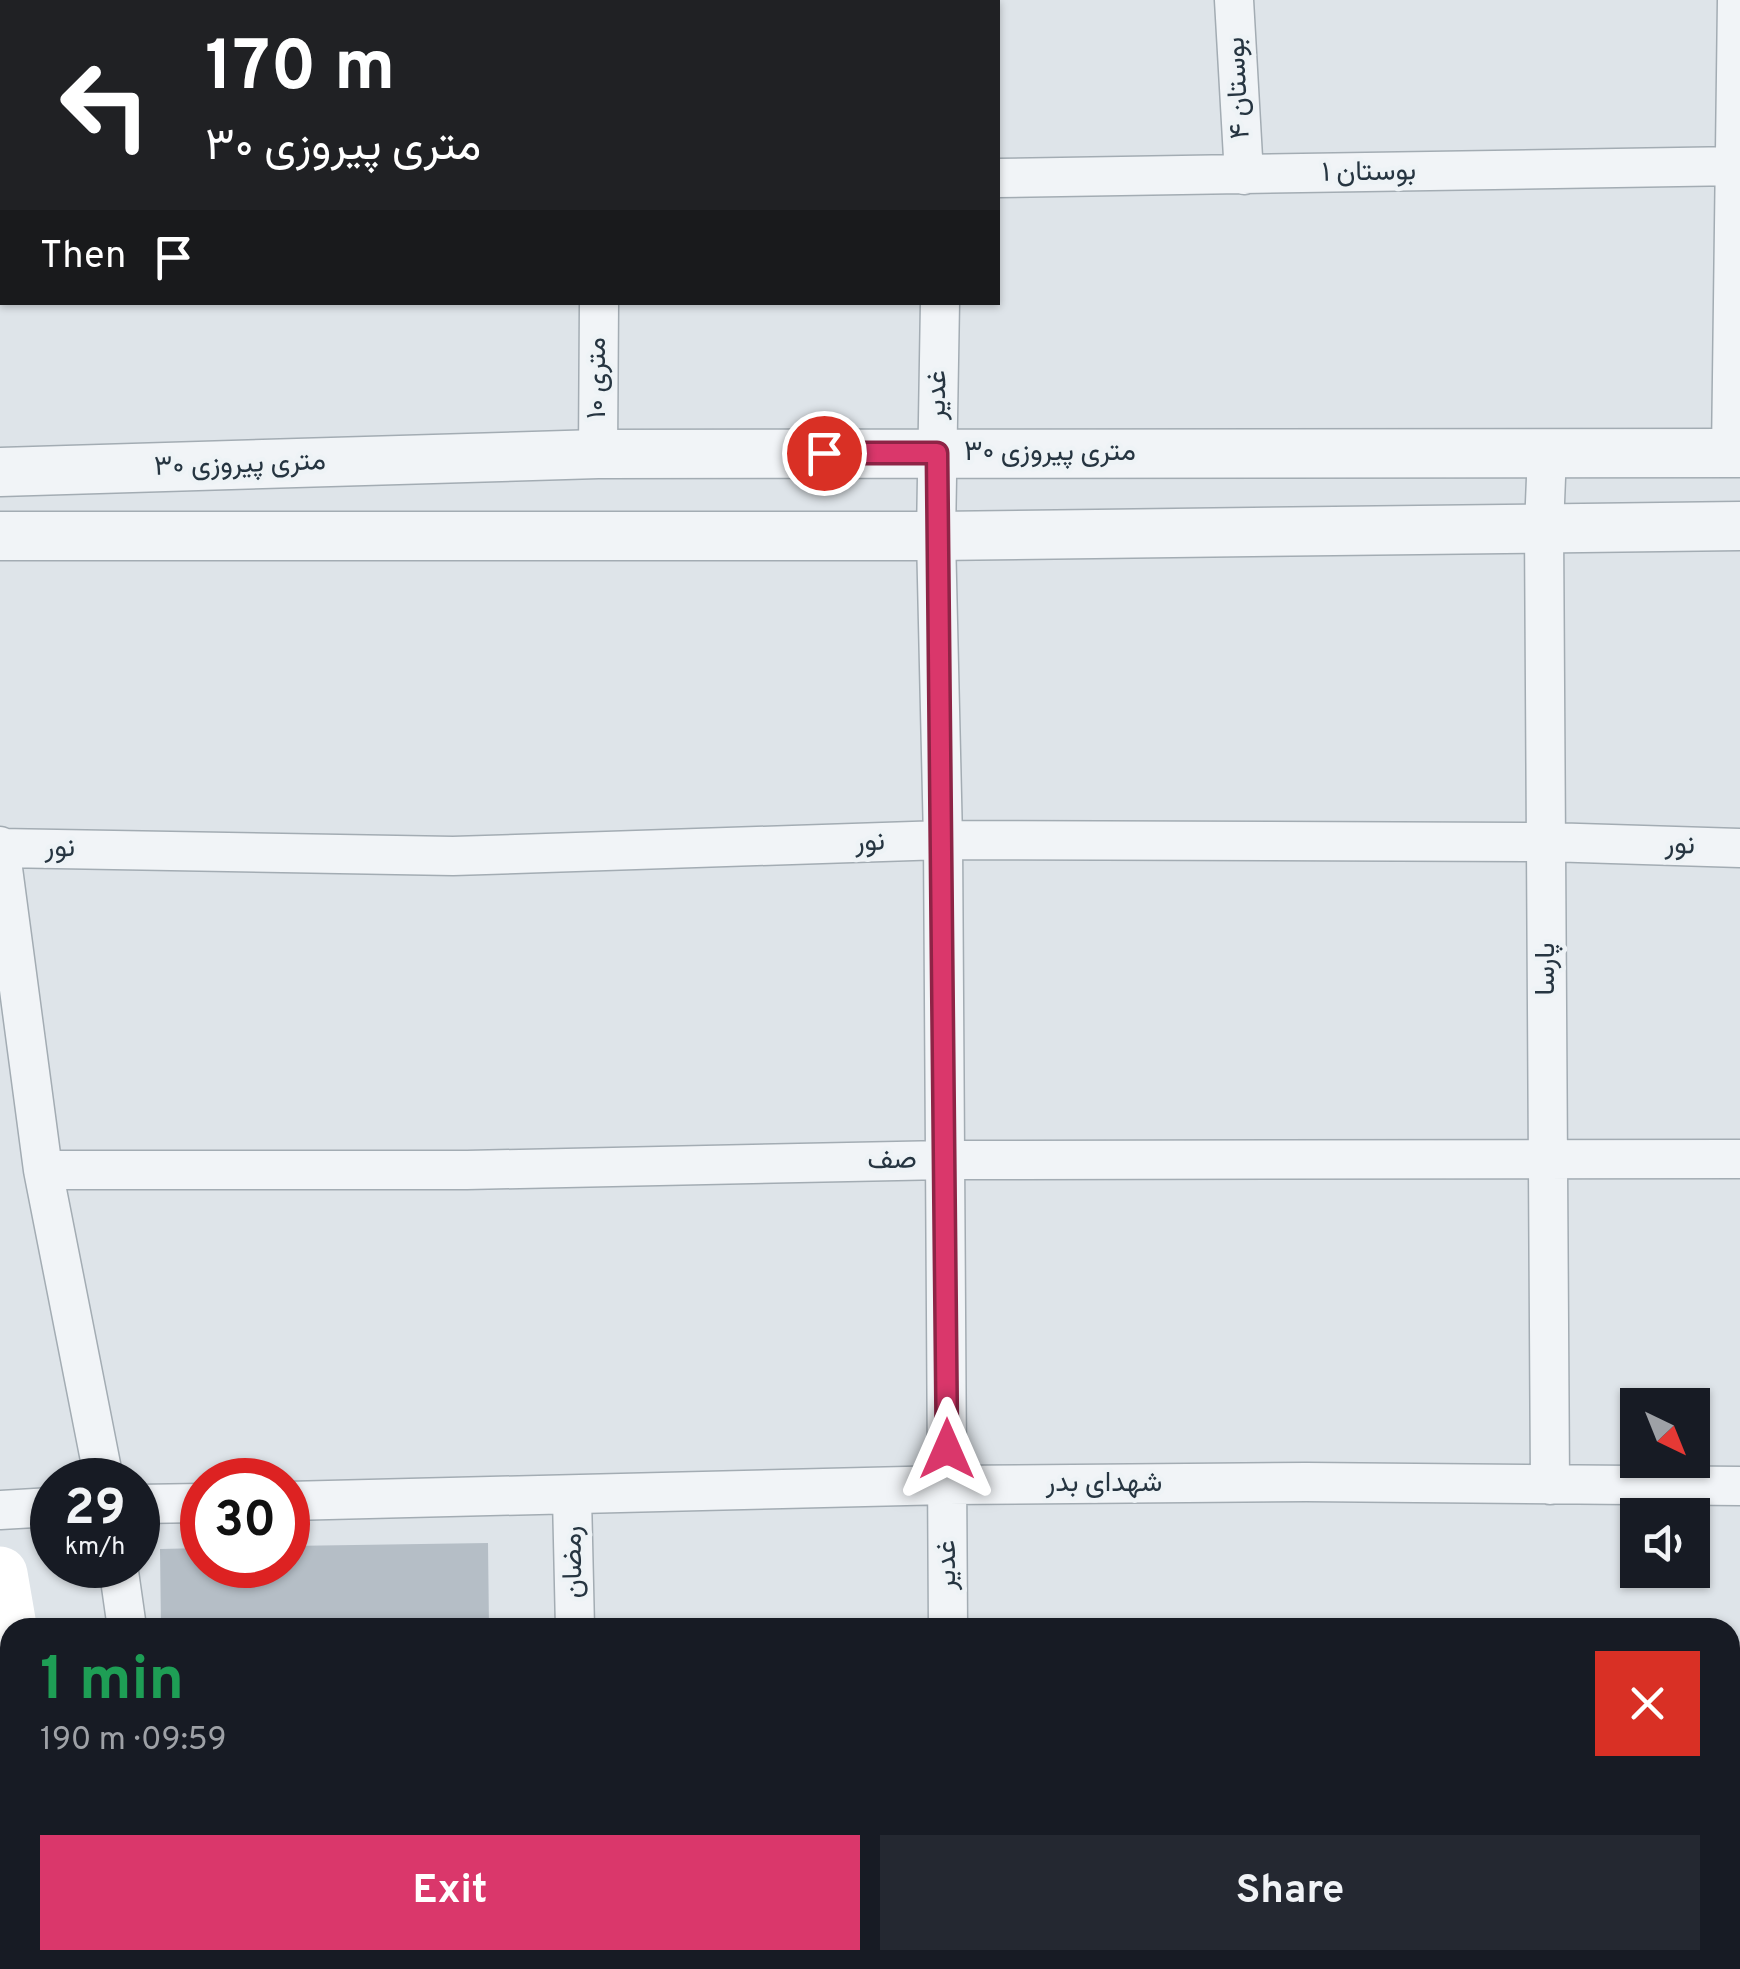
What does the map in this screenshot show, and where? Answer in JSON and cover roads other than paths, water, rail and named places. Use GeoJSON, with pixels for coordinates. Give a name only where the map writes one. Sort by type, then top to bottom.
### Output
{"type":"FeatureCollection","features":[{"type":"Feature","properties":{"kind":"main road"},"geometry":{"type":"LineString","coordinates":[[0,1574],[8,1618]]}},
{"type":"Feature","properties":{"kind":"street","name":"بوستان ۴"},"geometry":{"type":"LineString","coordinates":[[1234,0],[1244,175]]}},
{"type":"Feature","properties":{"kind":"street"},"geometry":{"type":"LineString","coordinates":[[1735,452],[1737,0]]}},
{"type":"Feature","properties":{"kind":"street","name":"بوستان ۱"},"geometry":{"type":"LineString","coordinates":[[1000,178],[1738,166]]}},
{"type":"Feature","properties":{"kind":"street","name":"۱۰ متری"},"geometry":{"type":"LineString","coordinates":[[598,454],[599,305]]}},
{"type":"Feature","properties":{"kind":"street","name":"غدیر"},"geometry":{"type":"LineString","coordinates":[[940,305],[936,536],[943,840],[948,1618]]}},
{"type":"Feature","properties":{"kind":"street","name":"۳۰ متری پیروزی"},"geometry":{"type":"LineString","coordinates":[[0,472],[598,454],[1735,452]]}},
{"type":"Feature","properties":{"kind":"street","name":"پارسا"},"geometry":{"type":"LineString","coordinates":[[1547,453],[1544,527],[1550,1485]]}},
{"type":"Feature","properties":{"kind":"street"},"geometry":{"type":"LineString","coordinates":[[0,536],[936,536],[1740,526]]}},
{"type":"Feature","properties":{"kind":"street","name":"نور"},"geometry":{"type":"LineString","coordinates":[[0,847],[453,856],[943,840],[1546,842],[1740,848]]}},
{"type":"Feature","properties":{"kind":"street"},"geometry":{"type":"LineString","coordinates":[[0,847],[43,1170],[100,1458]]}},
{"type":"Feature","properties":{"kind":"street","name":"صف"},"geometry":{"type":"LineString","coordinates":[[43,1170],[467,1170],[946,1160],[1740,1159]]}},
{"type":"Feature","properties":{"kind":"street","name":"شهدای بدر"},"geometry":{"type":"LineString","coordinates":[[310,1502],[947,1486],[1740,1486]]}},
{"type":"Feature","properties":{"kind":"street","name":"رمضان"},"geometry":{"type":"LineString","coordinates":[[572,1497],[575,1618]]}},
{"type":"Feature","properties":{"kind":"street"},"geometry":{"type":"LineString","coordinates":[[0,1510],[30,1508]]}},
{"type":"Feature","properties":{"kind":"street"},"geometry":{"type":"LineString","coordinates":[[121,1588],[126,1618]]}}]}
